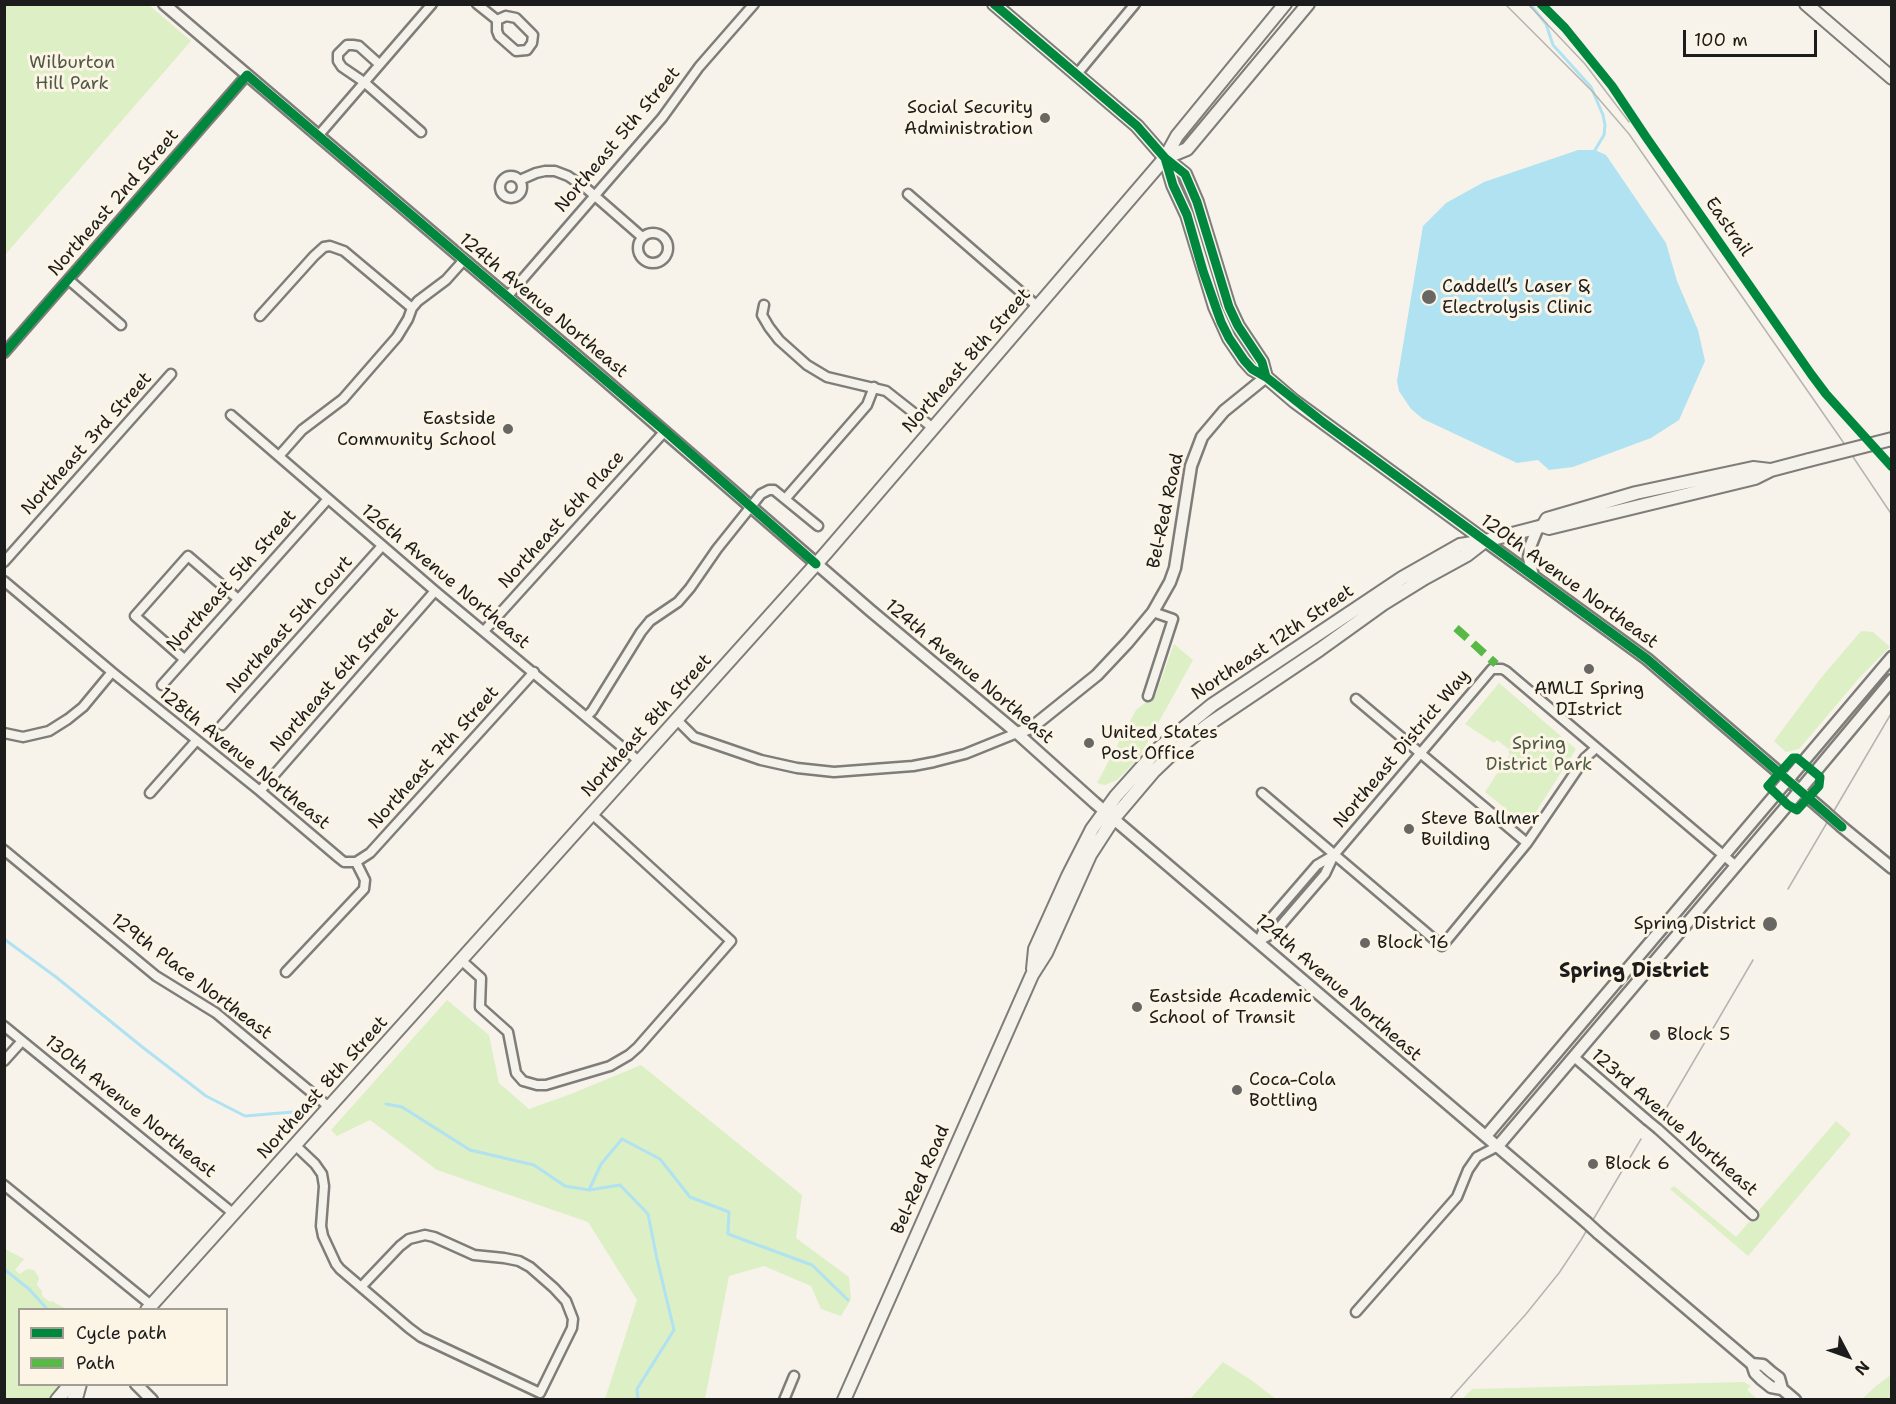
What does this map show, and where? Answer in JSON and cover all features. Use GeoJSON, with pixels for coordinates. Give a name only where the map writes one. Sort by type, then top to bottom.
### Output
{"type":"FeatureCollection","features":[{"type":"Feature","properties":{"kind":"main road","name":"120th Avenue Northeast"},"geometry":{"type":"LineString","coordinates":[[994,4],[1137,126],[1165,158],[1173,185],[1187,215],[1221,322],[1252,369],[1266,377],[1294,401],[1485,541]]}},
{"type":"Feature","properties":{"kind":"main road","name":"Northeast 8th Street"},"geometry":{"type":"LineString","coordinates":[[149,1307],[816,564],[1165,158],[1177,136],[1286,4]]}},
{"type":"Feature","properties":{"kind":"main road","name":"Northeast 8th Street"},"geometry":{"type":"LineString","coordinates":[[1165,158],[1187,149],[1308,4]]}},
{"type":"Feature","properties":{"kind":"main road"},"geometry":{"type":"LineString","coordinates":[[1806,4],[1892,78]]}},
{"type":"Feature","properties":{"kind":"main road","name":"Northeast 12th Street"},"geometry":{"type":"LineString","coordinates":[[1109,814],[1176,734],[1233,690],[1430,561],[1460,545],[1485,541],[1540,526],[1549,528],[1755,478],[1771,470],[1892,439]]}},
{"type":"Feature","properties":{"kind":"main road","name":"Northeast 12th Street"},"geometry":{"type":"LineString","coordinates":[[1149,768],[1383,604],[1467,555],[1485,541]]}},
{"type":"Feature","properties":{"kind":"main road","name":"Bel-Red Road"},"geometry":{"type":"LineString","coordinates":[[844,1400],[1032,975],[1046,953],[1109,814]]}},
{"type":"Feature","properties":{"kind":"main road"},"geometry":{"type":"LineString","coordinates":[[57,1400],[70,1386]]}},
{"type":"Feature","properties":{"kind":"main road"},"geometry":{"type":"LineString","coordinates":[[74,1400],[79,1386]]}},
{"type":"Feature","properties":{"kind":"street","name":"124th Avenue Northeast"},"geometry":{"type":"LineString","coordinates":[[164,4],[1752,1364],[1755,1373],[1766,1383],[1771,1387],[1782,1389],[1795,1400]]}},
{"type":"Feature","properties":{"kind":"street"},"geometry":{"type":"LineString","coordinates":[[318,136],[432,4]]}},
{"type":"Feature","properties":{"kind":"street"},"geometry":{"type":"LineString","coordinates":[[477,4],[496,20],[496,32],[512,48],[522,51],[530,47],[534,39],[533,35],[516,18],[506,16],[496,20]]}},
{"type":"Feature","properties":{"kind":"street","name":"Northeast 5th Street"},"geometry":{"type":"LineString","coordinates":[[507,297],[662,118],[699,67],[754,4]]}},
{"type":"Feature","properties":{"kind":"street"},"geometry":{"type":"LineString","coordinates":[[1077,74],[1135,4]]}},
{"type":"Feature","properties":{"kind":"street"},"geometry":{"type":"LineString","coordinates":[[379,64],[359,46],[346,45],[338,54],[338,61],[342,68],[364,82],[421,132]]}},
{"type":"Feature","properties":{"kind":"street","name":"Northeast 2nd Street"},"geometry":{"type":"LineString","coordinates":[[4,353],[247,75]]}},
{"type":"Feature","properties":{"kind":"street"},"geometry":{"type":"LineString","coordinates":[[520,180],[536,173],[555,171],[575,180],[642,237]]}},
{"type":"Feature","properties":{"kind":"street"},"geometry":{"type":"LineString","coordinates":[[908,194],[1037,306]]}},
{"type":"Feature","properties":{"kind":"street"},"geometry":{"type":"LineString","coordinates":[[260,316],[314,256],[330,246],[344,251],[412,308]]}},
{"type":"Feature","properties":{"kind":"street"},"geometry":{"type":"LineString","coordinates":[[279,456],[302,430],[343,399],[397,337],[418,301],[446,280],[464,261]]}},
{"type":"Feature","properties":{"kind":"street"},"geometry":{"type":"LineString","coordinates":[[69,280],[121,325]]}},
{"type":"Feature","properties":{"kind":"street"},"geometry":{"type":"LineString","coordinates":[[764,305],[762,315],[769,327],[779,340],[807,365],[827,377],[886,391],[933,428]]}},
{"type":"Feature","properties":{"kind":"street","name":"Northeast 3rd Street"},"geometry":{"type":"LineString","coordinates":[[4,562],[171,374]]}},
{"type":"Feature","properties":{"kind":"street","name":"Bel-Red Road"},"geometry":{"type":"LineString","coordinates":[[1017,733],[1031,728],[1097,675],[1154,612],[1175,568],[1191,466],[1202,437],[1224,411],[1266,377]]}},
{"type":"Feature","properties":{"kind":"street"},"geometry":{"type":"LineString","coordinates":[[786,498],[867,405],[874,387]]}},
{"type":"Feature","properties":{"kind":"street","name":"126th Avenue Northeast"},"geometry":{"type":"LineString","coordinates":[[231,415],[435,591],[640,762]]}},
{"type":"Feature","properties":{"kind":"street","name":"Northeast 6th Place"},"geometry":{"type":"LineString","coordinates":[[484,631],[665,431]]}},
{"type":"Feature","properties":{"kind":"street"},"geometry":{"type":"LineString","coordinates":[[586,717],[592,711],[640,632],[650,621],[678,602],[760,494],[774,490],[818,526]]}},
{"type":"Feature","properties":{"kind":"street","name":"Northeast 5th Street"},"geometry":{"type":"LineString","coordinates":[[162,685],[328,500]]}},
{"type":"Feature","properties":{"kind":"street"},"geometry":{"type":"LineString","coordinates":[[1533,576],[1529,558],[1530,547],[1540,526]]}},
{"type":"Feature","properties":{"kind":"street","name":"120th Avenue Northeast"},"geometry":{"type":"LineString","coordinates":[[1485,541],[1647,659],[1892,868]]}},
{"type":"Feature","properties":{"kind":"street","name":"Northeast 5th Court"},"geometry":{"type":"LineString","coordinates":[[222,725],[382,546]]}},
{"type":"Feature","properties":{"kind":"street"},"geometry":{"type":"LineString","coordinates":[[184,659],[135,616],[188,556],[238,599]]}},
{"type":"Feature","properties":{"kind":"street","name":"128th Avenue Northeast"},"geometry":{"type":"LineString","coordinates":[[4,581],[344,862],[356,862]]}},
{"type":"Feature","properties":{"kind":"street","name":"Northeast 6th Street"},"geometry":{"type":"LineString","coordinates":[[260,791],[435,591]]}},
{"type":"Feature","properties":{"kind":"street"},"geometry":{"type":"LineString","coordinates":[[1148,696],[1173,619],[1154,612]]}},
{"type":"Feature","properties":{"kind":"street"},"geometry":{"type":"LineString","coordinates":[[1356,1312],[1457,1197],[1486,1136],[1891,658]]}},
{"type":"Feature","properties":{"kind":"street","name":"Northeast District Way"},"geometry":{"type":"LineString","coordinates":[[1258,941],[1275,932],[1325,874],[1334,855],[1489,672],[1497,669],[1506,671],[1596,748]]}},
{"type":"Feature","properties":{"kind":"street"},"geometry":{"type":"LineString","coordinates":[[4,734],[23,737],[49,731],[83,707],[112,672]]}},
{"type":"Feature","properties":{"kind":"street","name":"Northeast 7th Street"},"geometry":{"type":"LineString","coordinates":[[356,862],[370,853],[534,672]]}},
{"type":"Feature","properties":{"kind":"street"},"geometry":{"type":"LineString","coordinates":[[1477,1157],[1498,1146],[1890,682]]}},
{"type":"Feature","properties":{"kind":"street"},"geometry":{"type":"LineString","coordinates":[[1356,699],[1527,843]]}},
{"type":"Feature","properties":{"kind":"street"},"geometry":{"type":"LineString","coordinates":[[677,720],[694,736],[761,760],[797,768],[834,772],[901,768],[934,762],[965,754],[1017,733]]}},
{"type":"Feature","properties":{"kind":"street"},"geometry":{"type":"LineString","coordinates":[[150,794],[196,741]]}},
{"type":"Feature","properties":{"kind":"street"},"geometry":{"type":"LineString","coordinates":[[1262,793],[1442,946],[1527,843],[1585,758],[1596,748],[1736,866]]}},
{"type":"Feature","properties":{"kind":"street"},"geometry":{"type":"LineString","coordinates":[[461,960],[481,978],[480,1007],[507,1032],[516,1073],[519,1078],[529,1084],[546,1085],[610,1066],[638,1047],[731,941],[592,814]]}},
{"type":"Feature","properties":{"kind":"street","name":"129th Place Northeast"},"geometry":{"type":"LineString","coordinates":[[4,850],[156,976],[216,1013],[329,1107]]}},
{"type":"Feature","properties":{"kind":"street"},"geometry":{"type":"LineString","coordinates":[[286,972],[364,890],[365,880],[356,862]]}},
{"type":"Feature","properties":{"kind":"street","name":"130th Avenue Northeast"},"geometry":{"type":"LineString","coordinates":[[4,1026],[234,1214]]}},
{"type":"Feature","properties":{"kind":"street"},"geometry":{"type":"LineString","coordinates":[[4,1061],[22,1041]]}},
{"type":"Feature","properties":{"kind":"street","name":"123rd Avenue Northeast"},"geometry":{"type":"LineString","coordinates":[[1574,1057],[1753,1215]]}},
{"type":"Feature","properties":{"kind":"street"},"geometry":{"type":"LineString","coordinates":[[295,1145],[322,1174],[324,1186],[321,1226],[331,1255],[340,1269],[426,1340],[540,1393],[572,1328],[573,1319],[566,1301],[530,1267],[504,1258],[474,1255],[425,1235],[409,1239],[400,1246],[362,1287]]}},
{"type":"Feature","properties":{"kind":"street"},"geometry":{"type":"LineString","coordinates":[[4,1185],[149,1307]]}},
{"type":"Feature","properties":{"kind":"street"},"geometry":{"type":"LineString","coordinates":[[784,1400],[794,1376]]}},
{"type":"Feature","properties":{"kind":"street"},"geometry":{"type":"LineString","coordinates":[[138,1386],[152,1400]]}},
{"type":"Feature","properties":{"kind":"green space","name":"Wilburton Hill Park"},"geometry":{"type":"Polygon","coordinates":[[[5,4],[149,5],[191,41],[5,255],[5,4]]]}},
{"type":"Feature","properties":{"kind":"green space"},"geometry":{"type":"Polygon","coordinates":[[[1861,631],[1873,632],[1890,647],[1860,677],[1799,749],[1786,752],[1774,741],[1821,678],[1861,631]]]}},
{"type":"Feature","properties":{"kind":"green space"},"geometry":{"type":"Polygon","coordinates":[[[1174,644],[1193,660],[1139,758],[1117,780],[1105,785],[1097,783],[1136,710],[1156,694],[1174,644]]]}},
{"type":"Feature","properties":{"kind":"green space","name":"Spring District Park"},"geometry":{"type":"Polygon","coordinates":[[[1499,683],[1576,749],[1527,826],[1485,792],[1510,754],[1508,752],[1510,750],[1497,740],[1494,743],[1465,724],[1499,683]]]}},
{"type":"Feature","properties":{"kind":"green space"},"geometry":{"type":"Polygon","coordinates":[[[447,1000],[489,1035],[499,1083],[529,1109],[641,1065],[802,1195],[796,1238],[849,1277],[851,1299],[841,1316],[821,1309],[811,1286],[764,1266],[729,1276],[705,1399],[605,1399],[637,1300],[588,1222],[437,1170],[370,1120],[337,1136],[331,1130],[447,1000]]]}},
{"type":"Feature","properties":{"kind":"green space"},"geometry":{"type":"Polygon","coordinates":[[[1836,1121],[1851,1134],[1748,1256],[1670,1189],[1674,1186],[1736,1237],[1836,1121]]]}},
{"type":"Feature","properties":{"kind":"green space"},"geometry":{"type":"Polygon","coordinates":[[[5,1249],[24,1259],[15,1270],[20,1274],[27,1269],[34,1270],[39,1278],[37,1285],[42,1291],[42,1296],[64,1308],[18,1308],[18,1386],[61,1386],[48,1399],[5,1399],[5,1249]]]}},
{"type":"Feature","properties":{"kind":"green space"},"geometry":{"type":"Polygon","coordinates":[[[1223,1362],[1251,1380],[1276,1399],[1190,1399],[1223,1362]]]}},
{"type":"Feature","properties":{"kind":"green space"},"geometry":{"type":"Polygon","coordinates":[[[1891,1375],[1891,1399],[1862,1399],[1876,1386],[1891,1375]]]}},
{"type":"Feature","properties":{"kind":"green space"},"geometry":{"type":"Polygon","coordinates":[[[1744,1382],[1751,1386],[1747,1390],[1757,1399],[1462,1399],[1472,1389],[1744,1382]]]}},
{"type":"Feature","properties":{"kind":"water"},"geometry":{"type":"Polygon","coordinates":[[[1578,150],[1595,150],[1606,155],[1666,243],[1677,281],[1698,330],[1705,361],[1679,420],[1651,438],[1573,467],[1549,470],[1538,460],[1517,463],[1423,419],[1411,409],[1399,391],[1397,381],[1423,226],[1446,203],[1484,182],[1578,150]]]}},
{"type":"Feature","properties":{"kind":"waterway"},"geometry":{"type":"LineString","coordinates":[[1530,4],[1546,24],[1553,45],[1591,87],[1605,125],[1604,135],[1595,150]]}},
{"type":"Feature","properties":{"kind":"waterway"},"geometry":{"type":"LineString","coordinates":[[4,939],[56,977],[206,1096],[245,1116],[293,1112]]}},
{"type":"Feature","properties":{"kind":"waterway"},"geometry":{"type":"LineString","coordinates":[[386,1104],[402,1107],[470,1150],[534,1165],[565,1186],[589,1190],[601,1164],[622,1139],[660,1159],[690,1197],[729,1212],[728,1234],[812,1265],[848,1300]]}},
{"type":"Feature","properties":{"kind":"waterway"},"geometry":{"type":"LineString","coordinates":[[589,1190],[620,1185],[648,1214],[674,1330],[637,1389],[638,1400]]}},
{"type":"Feature","properties":{"kind":"waterway"},"geometry":{"type":"LineString","coordinates":[[4,1269],[29,1289],[46,1308]]}},
{"type":"Feature","properties":{"kind":"tram line"},"geometry":{"type":"LineString","coordinates":[[1505,4],[1592,91],[1629,134],[1892,515]]}},
{"type":"Feature","properties":{"kind":"tram line"},"geometry":{"type":"LineString","coordinates":[[1528,4],[1585,64],[1629,122]]}},
{"type":"Feature","properties":{"kind":"tram line"},"geometry":{"type":"LineString","coordinates":[[1788,889],[1892,712]]}},
{"type":"Feature","properties":{"kind":"tram line"},"geometry":{"type":"LineString","coordinates":[[1664,1112],[1753,960]]}},
{"type":"Feature","properties":{"kind":"tram line"},"geometry":{"type":"LineString","coordinates":[[1449,1400],[1526,1314],[1559,1273],[1641,1139]]}},
{"type":"Feature","properties":{"kind":"marked path"},"geometry":{"type":"LineString","coordinates":[[1456,628],[1496,664]]}},
{"type":"Feature","properties":{"kind":"cycle path"},"geometry":{"type":"LineString","coordinates":[[994,4],[1137,126],[1165,158],[1185,174],[1197,202],[1229,307],[1238,326],[1262,362],[1266,377]]}},
{"type":"Feature","properties":{"kind":"cycle path","name":"Eastrail"},"geometry":{"type":"LineString","coordinates":[[1541,4],[1565,28],[1612,86],[1826,394],[1892,467]]}},
{"type":"Feature","properties":{"kind":"cycle path"},"geometry":{"type":"LineString","coordinates":[[4,353],[247,75],[665,431],[816,564]]}},
{"type":"Feature","properties":{"kind":"cycle path"},"geometry":{"type":"LineString","coordinates":[[1165,158],[1173,185],[1187,215],[1221,322],[1229,338],[1252,369],[1266,377],[1324,423],[1647,659],[1842,827]]}},
{"type":"Feature","properties":{"kind":"cycle path"},"geometry":{"type":"LineString","coordinates":[[1793,758],[1797,758],[1820,777],[1819,786],[1797,810],[1788,805],[1768,786],[1793,758]]}},
{"type":"Feature","properties":{"kind":"place","name":"Social Security Administration"},"geometry":{"type":"Point","coordinates":[1045,118]}},
{"type":"Feature","properties":{"kind":"place","name":"Caddell’s Laser & Electrolysis Clinic"},"geometry":{"type":"Point","coordinates":[1429,297]}},
{"type":"Feature","properties":{"kind":"place","name":"Eastside Community School"},"geometry":{"type":"Point","coordinates":[508,429]}},
{"type":"Feature","properties":{"kind":"place","name":"AMLI Spring DIstrict"},"geometry":{"type":"Point","coordinates":[1589,669]}},
{"type":"Feature","properties":{"kind":"place","name":"United States Post Office"},"geometry":{"type":"Point","coordinates":[1089,743]}},
{"type":"Feature","properties":{"kind":"place","name":"Steve Ballmer Building"},"geometry":{"type":"Point","coordinates":[1409,829]}},
{"type":"Feature","properties":{"kind":"place","name":"Spring District"},"geometry":{"type":"Point","coordinates":[1770,924]}},
{"type":"Feature","properties":{"kind":"place","name":"Block 16"},"geometry":{"type":"Point","coordinates":[1365,943]}},
{"type":"Feature","properties":{"kind":"place","name":"Eastside Academic School of Transit"},"geometry":{"type":"Point","coordinates":[1137,1007]}},
{"type":"Feature","properties":{"kind":"place","name":"Block 5"},"geometry":{"type":"Point","coordinates":[1655,1035]}},
{"type":"Feature","properties":{"kind":"place","name":"Coca-Cola Bottling"},"geometry":{"type":"Point","coordinates":[1237,1090]}},
{"type":"Feature","properties":{"kind":"place","name":"Block 6"},"geometry":{"type":"Point","coordinates":[1593,1164]}},
{"type":"Feature","properties":{"kind":"district","name":"Spring District"},"geometry":{"type":"Point","coordinates":[1634,972]}}]}
